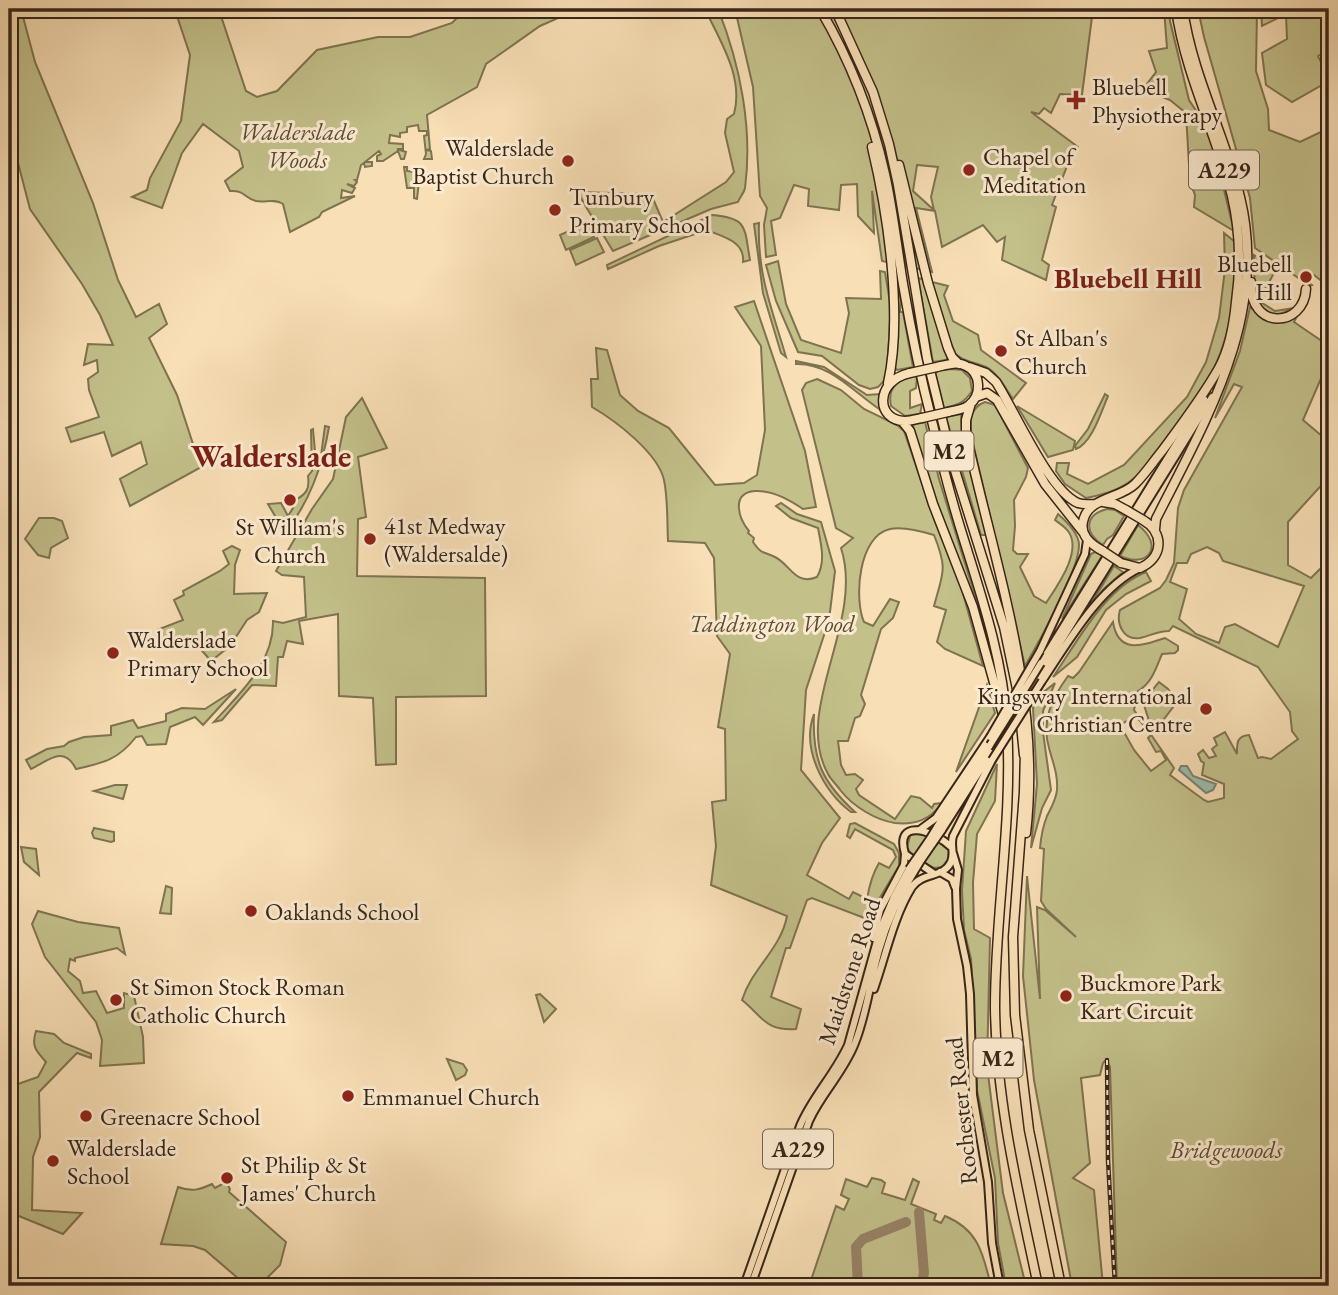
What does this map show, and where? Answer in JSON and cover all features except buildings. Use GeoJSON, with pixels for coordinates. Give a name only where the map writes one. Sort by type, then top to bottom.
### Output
{"type":"FeatureCollection","features":[{"type":"Feature","properties":{"kind":"highway","name":"M2"},"geometry":{"type":"LineString","coordinates":[[820,9],[850,68],[868,114],[885,174],[922,380],[947,480],[998,658],[1007,724],[1008,807],[996,940],[996,1031],[1008,1133],[1038,1286]]}},
{"type":"Feature","properties":{"kind":"highway","name":"M2"},"geometry":{"type":"LineString","coordinates":[[835,9],[873,92],[889,144],[929,369],[956,475],[1004,626],[1018,694],[1024,755]]}},
{"type":"Feature","properties":{"kind":"highway","name":"A229"},"geometry":{"type":"LineString","coordinates":[[1175,9],[1186,58],[1226,176],[1236,220],[1238,292],[1222,370]]}},
{"type":"Feature","properties":{"kind":"highway","name":"A229"},"geometry":{"type":"LineString","coordinates":[[1183,9],[1191,51],[1240,198],[1247,252],[1241,319],[1222,370]]}},
{"type":"Feature","properties":{"kind":"highway","name":"M2"},"geometry":{"type":"LineString","coordinates":[[850,68],[873,149],[889,250],[894,315],[892,363],[888,383]]}},
{"type":"Feature","properties":{"kind":"highway","name":"M2"},"geometry":{"type":"LineString","coordinates":[[889,144],[898,160],[925,272],[944,336],[952,357],[959,364]]}},
{"type":"Feature","properties":{"kind":"highway"},"geometry":{"type":"LineString","coordinates":[[1247,252],[1251,267],[1251,298],[1262,314],[1276,319],[1290,315],[1302,306],[1308,294]]}},
{"type":"Feature","properties":{"kind":"highway"},"geometry":{"type":"LineString","coordinates":[[1155,529],[1115,504],[1078,503],[1063,491],[1050,475],[996,382],[983,371],[959,364],[895,377],[888,383],[883,395],[885,407],[893,418],[902,421],[961,409],[987,393],[997,400],[1045,484],[1085,536],[1121,563],[1140,568],[1150,563],[1157,553],[1159,540],[1155,529],[1156,519],[1216,398],[1222,370]]}},
{"type":"Feature","properties":{"kind":"highway"},"geometry":{"type":"LineString","coordinates":[[968,367],[977,379],[974,400]]}},
{"type":"Feature","properties":{"kind":"highway"},"geometry":{"type":"LineString","coordinates":[[1085,536],[1084,517],[1099,503],[1123,493],[1137,483],[1222,370]]}},
{"type":"Feature","properties":{"kind":"highway","name":"M2"},"geometry":{"type":"LineString","coordinates":[[974,400],[966,420],[966,434],[1011,620],[1027,715],[1030,766],[1028,813],[1025,847],[1016,886]]}},
{"type":"Feature","properties":{"kind":"highway","name":"M2"},"geometry":{"type":"LineString","coordinates":[[902,421],[910,431],[933,504],[973,607],[1007,724]]}},
{"type":"Feature","properties":{"kind":"highway","name":"M2"},"geometry":{"type":"LineString","coordinates":[[1027,715],[1012,951],[1020,1067],[1033,1151],[1060,1286]]}},
{"type":"Feature","properties":{"kind":"main road","name":"A229"},"geometry":{"type":"LineString","coordinates":[[939,829],[990,741],[1222,370]]}},
{"type":"Feature","properties":{"kind":"main road","name":"A229"},"geometry":{"type":"LineString","coordinates":[[939,829],[992,756],[1032,688],[1042,676],[1203,413],[1222,370]]}},
{"type":"Feature","properties":{"kind":"main road"},"geometry":{"type":"LineString","coordinates":[[1021,694],[1079,569],[1087,548],[1085,536]]}},
{"type":"Feature","properties":{"kind":"main road"},"geometry":{"type":"LineString","coordinates":[[866,1010],[903,904],[918,880],[949,866],[953,836],[992,756],[1042,676],[1116,584],[1140,568]]}},
{"type":"Feature","properties":{"kind":"main road"},"geometry":{"type":"LineString","coordinates":[[871,954],[880,910],[904,865],[903,846],[906,837],[936,818],[990,741],[1041,651]]}},
{"type":"Feature","properties":{"kind":"main road"},"geometry":{"type":"LineString","coordinates":[[921,829],[930,832],[952,850]]}},
{"type":"Feature","properties":{"kind":"main road","name":"Maidstone Road"},"geometry":{"type":"LineString","coordinates":[[744,1286],[805,1113],[848,1045],[871,954],[894,897],[939,829]]}},
{"type":"Feature","properties":{"kind":"main road","name":"Rochester Road"},"geometry":{"type":"LineString","coordinates":[[952,850],[958,870],[957,919],[970,994],[972,1087],[988,1182],[992,1243],[1000,1286]]}},
{"type":"Feature","properties":{"kind":"main road"},"geometry":{"type":"LineString","coordinates":[[905,855],[925,869],[952,879],[956,889]]}},
{"type":"Feature","properties":{"kind":"main road","name":"A229"},"geometry":{"type":"LineString","coordinates":[[866,1010],[885,931],[912,871]]}},
{"type":"Feature","properties":{"kind":"main road","name":"Maidstone Road"},"geometry":{"type":"LineString","coordinates":[[751,1286],[801,1140],[817,1105],[846,1062],[866,1010]]}},
{"type":"Feature","properties":{"kind":"main road"},"geometry":{"type":"LineString","coordinates":[[793,1162],[806,1161],[801,1140]]}},
{"type":"Feature","properties":{"kind":"green space"},"geometry":{"type":"Polygon","coordinates":[[[9,9],[21,9],[35,62],[93,203],[118,280],[136,317],[159,304],[167,324],[149,338],[177,395],[194,447],[207,464],[130,506],[120,479],[147,464],[141,442],[112,456],[104,432],[71,442],[66,428],[99,417],[88,379],[98,372],[97,360],[84,365],[88,344],[113,345],[82,284],[30,209],[17,159],[9,145],[9,9]]]}},
{"type":"Feature","properties":{"kind":"green space","name":"Walderslade Woods"},"geometry":{"type":"Polygon","coordinates":[[[169,9],[222,9],[221,16],[246,91],[257,97],[277,91],[317,50],[378,37],[410,37],[452,23],[466,9],[570,9],[565,15],[540,26],[486,64],[477,87],[427,115],[430,149],[426,150],[431,151],[432,159],[424,159],[424,136],[427,131],[419,131],[418,125],[407,127],[407,132],[400,133],[400,137],[390,135],[389,143],[403,144],[403,149],[397,149],[406,152],[404,159],[401,159],[398,151],[383,161],[377,161],[377,156],[381,154],[379,151],[365,162],[372,162],[372,166],[365,167],[364,163],[361,165],[354,186],[347,184],[355,188],[352,193],[342,190],[341,198],[355,196],[290,232],[283,204],[276,201],[256,201],[239,192],[230,191],[225,181],[243,167],[239,151],[203,124],[182,153],[162,208],[132,197],[147,190],[150,178],[181,121],[190,55],[178,19],[169,9]]]}},
{"type":"Feature","properties":{"kind":"green space"},"geometry":{"type":"Polygon","coordinates":[[[705,9],[718,9],[733,52],[743,97],[747,143],[744,190],[738,202],[711,209],[613,251],[577,192],[651,194],[663,222],[726,182],[734,172],[725,133],[727,119],[734,114],[736,86],[729,60],[705,9]]]}},
{"type":"Feature","properties":{"kind":"green space"},"geometry":{"type":"Polygon","coordinates":[[[735,9],[1093,9],[1082,95],[1060,94],[1051,113],[1044,108],[1039,114],[1031,112],[1078,147],[1069,161],[1052,205],[1056,207],[1042,260],[1049,265],[1046,280],[1002,260],[1005,237],[997,242],[983,225],[942,247],[935,211],[916,208],[932,272],[882,261],[872,191],[874,233],[858,216],[857,184],[841,185],[839,210],[808,206],[809,189],[794,185],[780,218],[771,221],[776,255],[766,257],[764,225],[767,208],[760,196],[753,87],[735,9]],[[917,165],[913,191],[934,210],[931,197],[938,167],[917,165]]]}},
{"type":"Feature","properties":{"kind":"green space"},"geometry":{"type":"Polygon","coordinates":[[[1164,9],[1169,9],[1189,100],[1205,124],[1216,157],[1234,231],[1194,207],[1186,113],[1170,100],[1143,89],[1156,72],[1149,51],[1167,48],[1164,9]]]}},
{"type":"Feature","properties":{"kind":"green space"},"geometry":{"type":"Polygon","coordinates":[[[1198,9],[1257,10],[1256,71],[1268,109],[1269,130],[1300,142],[1329,128],[1329,287],[1309,271],[1305,280],[1312,285],[1310,286],[1255,248],[1250,198],[1198,9]]]}},
{"type":"Feature","properties":{"kind":"green space"},"geometry":{"type":"Polygon","coordinates":[[[1261,9],[1313,9],[1317,14],[1329,9],[1329,49],[1318,56],[1329,81],[1292,102],[1266,85],[1262,53],[1287,39],[1286,14],[1262,26],[1261,9]]]}},
{"type":"Feature","properties":{"kind":"green space"},"geometry":{"type":"Polygon","coordinates":[[[404,167],[407,167],[407,171],[420,173],[417,199],[414,198],[414,188],[407,188],[404,167]]]}},
{"type":"Feature","properties":{"kind":"green space"},"geometry":{"type":"Polygon","coordinates":[[[712,215],[739,222],[745,232],[750,260],[743,262],[743,255],[737,244],[707,230],[659,246],[608,269],[607,265],[712,215]]]}},
{"type":"Feature","properties":{"kind":"green space"},"geometry":{"type":"Polygon","coordinates":[[[587,223],[594,237],[566,250],[560,235],[587,223]]]}},
{"type":"Feature","properties":{"kind":"green space"},"geometry":{"type":"Polygon","coordinates":[[[759,223],[763,275],[786,357],[781,353],[763,293],[754,224],[759,223]]]}},
{"type":"Feature","properties":{"kind":"green space"},"geometry":{"type":"Polygon","coordinates":[[[1224,233],[1235,242],[1236,274],[1225,338],[1207,382],[1140,473],[1115,490],[1086,498],[1065,484],[1056,471],[1057,463],[1069,463],[1067,474],[1088,484],[1124,465],[1187,397],[1206,362],[1219,318],[1225,269],[1224,233]]]}},
{"type":"Feature","properties":{"kind":"green space"},"geometry":{"type":"Polygon","coordinates":[[[597,238],[604,252],[576,265],[570,250],[597,238]]]}},
{"type":"Feature","properties":{"kind":"green space"},"geometry":{"type":"Polygon","coordinates":[[[1254,255],[1276,269],[1259,301],[1275,311],[1294,308],[1276,315],[1264,310],[1255,300],[1254,255]]]}},
{"type":"Feature","properties":{"kind":"green space"},"geometry":{"type":"Polygon","coordinates":[[[778,261],[786,304],[801,340],[841,353],[849,313],[846,298],[881,299],[880,271],[885,272],[891,309],[887,370],[885,380],[878,387],[870,389],[859,385],[822,356],[798,352],[776,301],[766,265],[778,261]]]}},
{"type":"Feature","properties":{"kind":"green space"},"geometry":{"type":"Polygon","coordinates":[[[896,274],[901,301],[900,312],[903,312],[913,367],[897,370],[894,366],[896,274]]]}},
{"type":"Feature","properties":{"kind":"green space"},"geometry":{"type":"Polygon","coordinates":[[[918,278],[923,279],[948,357],[946,360],[933,362],[918,278]]]}},
{"type":"Feature","properties":{"kind":"green space"},"geometry":{"type":"Polygon","coordinates":[[[932,282],[948,286],[944,295],[953,321],[978,335],[981,350],[1026,383],[1013,399],[991,370],[954,353],[932,282]]]}},
{"type":"Feature","properties":{"kind":"green space","name":"Taddington Wood"},"geometry":{"type":"Polygon","coordinates":[[[754,301],[805,451],[816,507],[803,509],[774,494],[755,491],[742,496],[739,501],[740,514],[759,549],[775,557],[803,579],[817,577],[820,571],[822,553],[818,528],[791,518],[776,506],[781,503],[797,514],[821,522],[835,571],[829,620],[806,690],[801,770],[840,818],[822,843],[807,875],[849,899],[853,892],[867,899],[879,863],[889,868],[896,857],[893,850],[855,829],[850,838],[847,836],[850,824],[855,823],[894,844],[899,853],[899,866],[867,919],[812,898],[807,900],[790,948],[786,948],[771,997],[801,1009],[796,1029],[771,1025],[742,1000],[752,978],[779,939],[787,916],[711,885],[716,846],[712,802],[726,800],[725,729],[718,727],[730,654],[717,636],[714,558],[705,543],[668,541],[664,480],[654,459],[635,439],[592,407],[591,379],[598,379],[596,348],[607,350],[620,395],[638,411],[669,428],[715,485],[744,483],[757,475],[765,430],[761,346],[735,307],[754,301]]]}},
{"type":"Feature","properties":{"kind":"green space","name":"Bridgewoods"},"geometry":{"type":"Polygon","coordinates":[[[1250,307],[1266,319],[1298,314],[1294,322],[1329,346],[1329,360],[1303,420],[1329,442],[1329,479],[1288,522],[1288,565],[1311,578],[1329,560],[1329,1286],[1117,1286],[1110,1067],[1106,1060],[1100,1075],[1081,1078],[1090,1163],[1073,1178],[1094,1190],[1103,1286],[1072,1286],[1034,1080],[1023,976],[1027,876],[1040,999],[1037,907],[1045,910],[1076,937],[1041,901],[1044,849],[1040,848],[1041,840],[1057,790],[1046,728],[1053,701],[1068,676],[1073,678],[1079,672],[1113,622],[1120,639],[1125,643],[1139,645],[1165,638],[1178,646],[1175,653],[1162,654],[1150,679],[1138,691],[1134,710],[1174,768],[1170,775],[1204,800],[1208,802],[1224,798],[1224,784],[1202,775],[1204,763],[1198,754],[1203,750],[1209,758],[1216,756],[1212,749],[1217,745],[1214,738],[1225,732],[1237,754],[1239,739],[1249,735],[1258,758],[1271,759],[1298,739],[1292,731],[1290,712],[1258,667],[1173,626],[1169,631],[1140,638],[1129,637],[1122,630],[1119,620],[1120,610],[1160,588],[1174,563],[1178,508],[1184,490],[1242,387],[1234,384],[1215,418],[1240,351],[1250,307]],[[1207,547],[1191,554],[1187,563],[1177,563],[1170,582],[1187,589],[1179,619],[1196,634],[1219,643],[1225,627],[1235,624],[1278,647],[1304,586],[1223,561],[1219,553],[1207,547]],[[1136,716],[1120,725],[1134,750],[1151,771],[1166,760],[1161,751],[1156,752],[1148,738],[1151,735],[1136,716]]]}},
{"type":"Feature","properties":{"kind":"green space"},"geometry":{"type":"Polygon","coordinates":[[[796,361],[824,367],[867,395],[880,394],[882,411],[842,380],[820,368],[796,364],[796,361]]]}},
{"type":"Feature","properties":{"kind":"green space"},"geometry":{"type":"Polygon","coordinates":[[[962,370],[970,378],[972,391],[960,403],[944,408],[935,371],[962,370]]]}},
{"type":"Feature","properties":{"kind":"green space"},"geometry":{"type":"Polygon","coordinates":[[[917,376],[916,388],[910,391],[910,408],[922,404],[920,414],[905,416],[891,406],[892,389],[904,379],[917,376]]]}},
{"type":"Feature","properties":{"kind":"green space"},"geometry":{"type":"Polygon","coordinates":[[[817,379],[841,390],[864,409],[904,431],[936,524],[959,579],[983,666],[945,649],[937,642],[946,610],[934,606],[943,564],[934,535],[901,528],[879,534],[865,555],[861,570],[859,599],[864,622],[873,626],[890,599],[899,602],[893,618],[881,629],[861,695],[865,704],[860,716],[855,718],[848,741],[838,741],[841,765],[846,775],[855,774],[863,780],[856,789],[859,795],[895,819],[911,796],[920,798],[932,808],[934,804],[942,803],[932,814],[915,822],[887,821],[858,807],[829,776],[819,749],[818,722],[823,693],[844,605],[846,576],[841,548],[853,538],[836,528],[802,390],[806,383],[817,379]]]}},
{"type":"Feature","properties":{"kind":"green space"},"geometry":{"type":"Polygon","coordinates":[[[1105,394],[1108,396],[1095,426],[1087,440],[1076,449],[1075,446],[1088,429],[1105,394]]]}},
{"type":"Feature","properties":{"kind":"green space"},"geometry":{"type":"Polygon","coordinates":[[[362,398],[387,448],[358,457],[366,517],[358,519],[357,576],[485,578],[486,696],[396,697],[396,764],[376,765],[373,698],[339,696],[338,614],[299,621],[303,644],[287,641],[283,657],[278,657],[276,686],[252,685],[222,720],[214,722],[262,664],[272,636],[273,621],[283,623],[306,617],[304,577],[282,575],[276,571],[333,479],[346,417],[362,398]]]}},
{"type":"Feature","properties":{"kind":"green space"},"geometry":{"type":"Polygon","coordinates":[[[985,402],[995,405],[1028,468],[1014,500],[1013,550],[1017,554],[1028,554],[1020,567],[1034,596],[1046,603],[1071,558],[1072,539],[1067,530],[1055,520],[1058,514],[1072,528],[1079,545],[1066,588],[1025,666],[972,439],[973,412],[985,402]]]}},
{"type":"Feature","properties":{"kind":"green space"},"geometry":{"type":"Polygon","coordinates":[[[1017,406],[1075,441],[1073,450],[1048,457],[1017,406]]]}},
{"type":"Feature","properties":{"kind":"green space"},"geometry":{"type":"Polygon","coordinates":[[[961,414],[962,432],[987,535],[981,535],[946,417],[961,414]]]}},
{"type":"Feature","properties":{"kind":"green space"},"geometry":{"type":"Polygon","coordinates":[[[925,422],[939,479],[988,638],[936,504],[913,427],[914,424],[925,422]]]}},
{"type":"Feature","properties":{"kind":"green space"},"geometry":{"type":"Polygon","coordinates":[[[325,426],[329,427],[319,470],[301,509],[285,533],[268,504],[281,503],[288,516],[294,501],[306,491],[308,476],[312,471],[311,430],[313,429],[316,462],[320,463],[325,426]]]}},
{"type":"Feature","properties":{"kind":"green space"},"geometry":{"type":"Polygon","coordinates":[[[1107,509],[1115,510],[1124,516],[1113,535],[1103,545],[1092,535],[1089,525],[1094,515],[1107,509]]]}},
{"type":"Feature","properties":{"kind":"green space"},"geometry":{"type":"Polygon","coordinates":[[[39,518],[62,521],[68,538],[51,548],[49,558],[38,555],[25,539],[39,518]]]}},
{"type":"Feature","properties":{"kind":"green space"},"geometry":{"type":"Polygon","coordinates":[[[1138,525],[1151,541],[1150,553],[1138,560],[1120,556],[1138,525]]]}},
{"type":"Feature","properties":{"kind":"green space"},"geometry":{"type":"Polygon","coordinates":[[[232,546],[240,550],[235,565],[234,594],[267,593],[259,612],[247,620],[230,646],[211,661],[191,638],[168,648],[163,641],[156,640],[157,630],[183,620],[174,600],[184,595],[183,591],[229,564],[223,551],[232,546]]]}},
{"type":"Feature","properties":{"kind":"green space"},"geometry":{"type":"Polygon","coordinates":[[[1095,552],[1102,556],[1062,619],[1091,554],[1095,552]]]}},
{"type":"Feature","properties":{"kind":"green space"},"geometry":{"type":"Polygon","coordinates":[[[1114,566],[1123,572],[1103,590],[1082,619],[1114,566]]]}},
{"type":"Feature","properties":{"kind":"green space"},"geometry":{"type":"Polygon","coordinates":[[[1146,572],[1151,581],[1126,594],[1106,610],[1077,657],[1053,677],[1082,632],[1105,603],[1131,580],[1146,572]]]}},
{"type":"Feature","properties":{"kind":"green space"},"geometry":{"type":"Polygon","coordinates":[[[1159,682],[1177,702],[1164,719],[1151,727],[1143,702],[1159,682]]]}},
{"type":"Feature","properties":{"kind":"green space"},"geometry":{"type":"Polygon","coordinates":[[[1055,683],[1043,711],[1043,732],[1051,790],[1042,808],[1031,848],[1037,784],[1033,708],[1041,694],[1055,683]]]}},
{"type":"Feature","properties":{"kind":"green space"},"geometry":{"type":"Polygon","coordinates":[[[987,685],[995,713],[956,772],[987,685]]]}},
{"type":"Feature","properties":{"kind":"green space"},"geometry":{"type":"Polygon","coordinates":[[[236,689],[203,725],[195,717],[170,727],[166,744],[147,745],[142,736],[136,737],[123,751],[109,759],[76,769],[61,756],[31,769],[26,760],[47,749],[64,746],[84,737],[111,735],[111,726],[133,720],[138,728],[166,721],[166,714],[182,708],[205,709],[236,689]]]}},
{"type":"Feature","properties":{"kind":"green space"},"geometry":{"type":"Polygon","coordinates":[[[814,714],[815,744],[821,769],[834,790],[855,812],[851,812],[832,793],[817,768],[810,741],[814,714]]]}},
{"type":"Feature","properties":{"kind":"green space"},"geometry":{"type":"Polygon","coordinates":[[[997,764],[995,801],[977,834],[973,883],[974,929],[990,938],[987,1066],[1003,1193],[1026,1286],[1006,1286],[998,1243],[995,1178],[977,1090],[971,959],[964,930],[962,890],[966,831],[997,764]]]}},
{"type":"Feature","properties":{"kind":"green space"},"geometry":{"type":"Polygon","coordinates":[[[115,785],[127,785],[123,799],[94,791],[115,785]]]}},
{"type":"Feature","properties":{"kind":"green space"},"geometry":{"type":"Polygon","coordinates":[[[94,828],[114,832],[114,841],[94,838],[94,828]]]}},
{"type":"Feature","properties":{"kind":"green space"},"geometry":{"type":"Polygon","coordinates":[[[916,832],[929,835],[913,858],[907,847],[910,836],[916,832]]]}},
{"type":"Feature","properties":{"kind":"green space"},"geometry":{"type":"Polygon","coordinates":[[[938,840],[949,850],[948,860],[942,867],[934,868],[923,863],[938,840]]]}},
{"type":"Feature","properties":{"kind":"green space"},"geometry":{"type":"Polygon","coordinates":[[[21,847],[36,849],[39,875],[24,862],[21,847]]]}},
{"type":"Feature","properties":{"kind":"green space"},"geometry":{"type":"Polygon","coordinates":[[[166,886],[172,888],[171,914],[160,913],[166,886]]]}},
{"type":"Feature","properties":{"kind":"green space"},"geometry":{"type":"Polygon","coordinates":[[[38,911],[78,922],[119,928],[125,954],[117,948],[75,958],[75,961],[70,959],[68,971],[80,981],[83,993],[96,991],[107,1013],[124,1008],[124,993],[134,996],[143,1037],[144,1063],[100,1066],[102,1040],[96,1022],[45,957],[32,924],[38,911]]]}},
{"type":"Feature","properties":{"kind":"green space"},"geometry":{"type":"Polygon","coordinates":[[[540,994],[556,1009],[544,1022],[536,995],[540,994]]]}},
{"type":"Feature","properties":{"kind":"green space"},"geometry":{"type":"Polygon","coordinates":[[[36,1031],[54,1034],[64,1043],[91,1054],[91,1058],[77,1053],[39,1092],[40,1137],[33,1157],[32,1210],[82,1213],[63,1234],[9,1212],[9,1108],[15,1085],[38,1077],[46,1062],[35,1048],[36,1031]]]}},
{"type":"Feature","properties":{"kind":"green space"},"geometry":{"type":"Polygon","coordinates":[[[447,1059],[463,1064],[467,1070],[465,1075],[456,1080],[447,1059]]]}},
{"type":"Feature","properties":{"kind":"green space"},"geometry":{"type":"Polygon","coordinates":[[[872,1178],[885,1183],[882,1193],[905,1200],[913,1179],[919,1182],[911,1204],[936,1214],[934,1220],[941,1223],[945,1216],[965,1228],[978,1244],[991,1286],[809,1286],[836,1206],[844,1210],[849,1199],[841,1195],[846,1179],[867,1187],[872,1178]]]}},
{"type":"Feature","properties":{"kind":"green space"},"geometry":{"type":"Polygon","coordinates":[[[226,1182],[229,1192],[286,1242],[280,1265],[259,1286],[247,1286],[205,1250],[193,1246],[161,1244],[178,1187],[195,1190],[212,1184],[215,1188],[226,1182]]]}},
{"type":"Feature","properties":{"kind":"shaded area"},"geometry":{"type":"Polygon","coordinates":[[[1181,766],[1187,766],[1193,776],[1216,784],[1213,790],[1206,793],[1179,770],[1181,766]]]}},
{"type":"Feature","properties":{"kind":"taxiway"},"geometry":{"type":"LineString","coordinates":[[919,1212],[924,1273],[921,1286]]}},
{"type":"Feature","properties":{"kind":"taxiway"},"geometry":{"type":"LineString","coordinates":[[858,1286],[856,1247],[863,1239],[906,1222]]}},
{"type":"Feature","properties":{"kind":"railway"},"geometry":{"type":"LineString","coordinates":[[1107,1060],[1108,1160],[1115,1286]]}},
{"type":"Feature","properties":{"kind":"place","name":"Bluebell Physiotherapy"},"geometry":{"type":"Point","coordinates":[1076,100]}},
{"type":"Feature","properties":{"kind":"place","name":"Walderslade Baptist Church"},"geometry":{"type":"Point","coordinates":[568,161]}},
{"type":"Feature","properties":{"kind":"place","name":"Chapel of Meditation"},"geometry":{"type":"Point","coordinates":[969,170]}},
{"type":"Feature","properties":{"kind":"place","name":"Tunbury Primary School"},"geometry":{"type":"Point","coordinates":[555,210]}},
{"type":"Feature","properties":{"kind":"place","name":"Bluebell Hill"},"geometry":{"type":"Point","coordinates":[1306,277]}},
{"type":"Feature","properties":{"kind":"place","name":"St Alban's Church"},"geometry":{"type":"Point","coordinates":[1001,351]}},
{"type":"Feature","properties":{"kind":"place","name":"St William's Church"},"geometry":{"type":"Point","coordinates":[290,500]}},
{"type":"Feature","properties":{"kind":"place","name":"41st Medway (Waldersalde)"},"geometry":{"type":"Point","coordinates":[370,539]}},
{"type":"Feature","properties":{"kind":"place","name":"Walderslade Primary School"},"geometry":{"type":"Point","coordinates":[113,653]}},
{"type":"Feature","properties":{"kind":"place","name":"Kingsway International Christian Centre"},"geometry":{"type":"Point","coordinates":[1206,709]}},
{"type":"Feature","properties":{"kind":"place","name":"Oaklands School"},"geometry":{"type":"Point","coordinates":[251,911]}},
{"type":"Feature","properties":{"kind":"place","name":"Buckmore Park Kart Circuit"},"geometry":{"type":"Point","coordinates":[1066,996]}},
{"type":"Feature","properties":{"kind":"place","name":"St Simon Stock Roman Catholic Church"},"geometry":{"type":"Point","coordinates":[116,1000]}},
{"type":"Feature","properties":{"kind":"place","name":"Emmanuel Church"},"geometry":{"type":"Point","coordinates":[348,1096]}},
{"type":"Feature","properties":{"kind":"place","name":"Greenacre School"},"geometry":{"type":"Point","coordinates":[86,1116]}},
{"type":"Feature","properties":{"kind":"place","name":"Walderslade School"},"geometry":{"type":"Point","coordinates":[53,1161]}},
{"type":"Feature","properties":{"kind":"place","name":"St Philip & St James' Church"},"geometry":{"type":"Point","coordinates":[227,1178]}},
{"type":"Feature","properties":{"kind":"district","name":"Bluebell Hill"},"geometry":{"type":"Point","coordinates":[1128,278]}},
{"type":"Feature","properties":{"kind":"district","name":"Walderslade"},"geometry":{"type":"Point","coordinates":[271,456]}}]}
